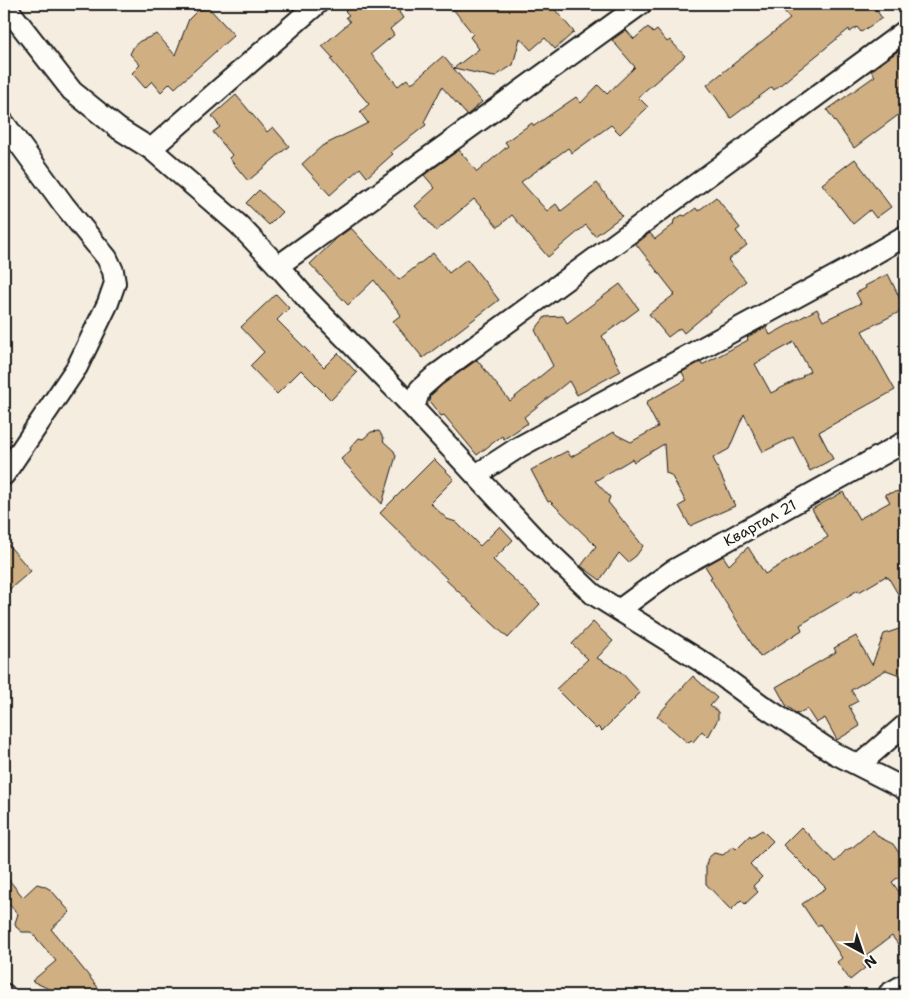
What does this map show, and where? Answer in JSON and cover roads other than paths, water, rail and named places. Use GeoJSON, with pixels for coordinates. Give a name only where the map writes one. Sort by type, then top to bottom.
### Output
{"type":"FeatureCollection","features":[{"type":"Feature","properties":{"kind":"street"},"geometry":{"type":"LineString","coordinates":[[151,149],[317,4]]}},
{"type":"Feature","properties":{"kind":"street"},"geometry":{"type":"LineString","coordinates":[[278,266],[641,4]]}},
{"type":"Feature","properties":{"kind":"street"},"geometry":{"type":"LineString","coordinates":[[7,5],[72,91],[119,129],[151,149],[239,225],[307,300],[414,408],[535,539],[593,594],[707,665],[760,704],[834,753],[905,790]]}},
{"type":"Feature","properties":{"kind":"street"},"geometry":{"type":"LineString","coordinates":[[414,408],[420,389],[436,374],[905,31]]}},
{"type":"Feature","properties":{"kind":"street"},"geometry":{"type":"LineString","coordinates":[[4,123],[64,205],[107,258],[113,271],[115,284],[77,367],[4,475]]}},
{"type":"Feature","properties":{"kind":"street"},"geometry":{"type":"LineString","coordinates":[[476,475],[519,447],[848,269],[905,236]]}},
{"type":"Feature","properties":{"kind":"street","name":"Квартал 21"},"geometry":{"type":"LineString","coordinates":[[619,610],[672,571],[905,442]]}},
{"type":"Feature","properties":{"kind":"street"},"geometry":{"type":"LineString","coordinates":[[859,765],[905,725]]}},
{"type":"Feature","properties":{"kind":"street"},"geometry":{"type":"LineString","coordinates":[[891,995],[905,987]]}}]}
